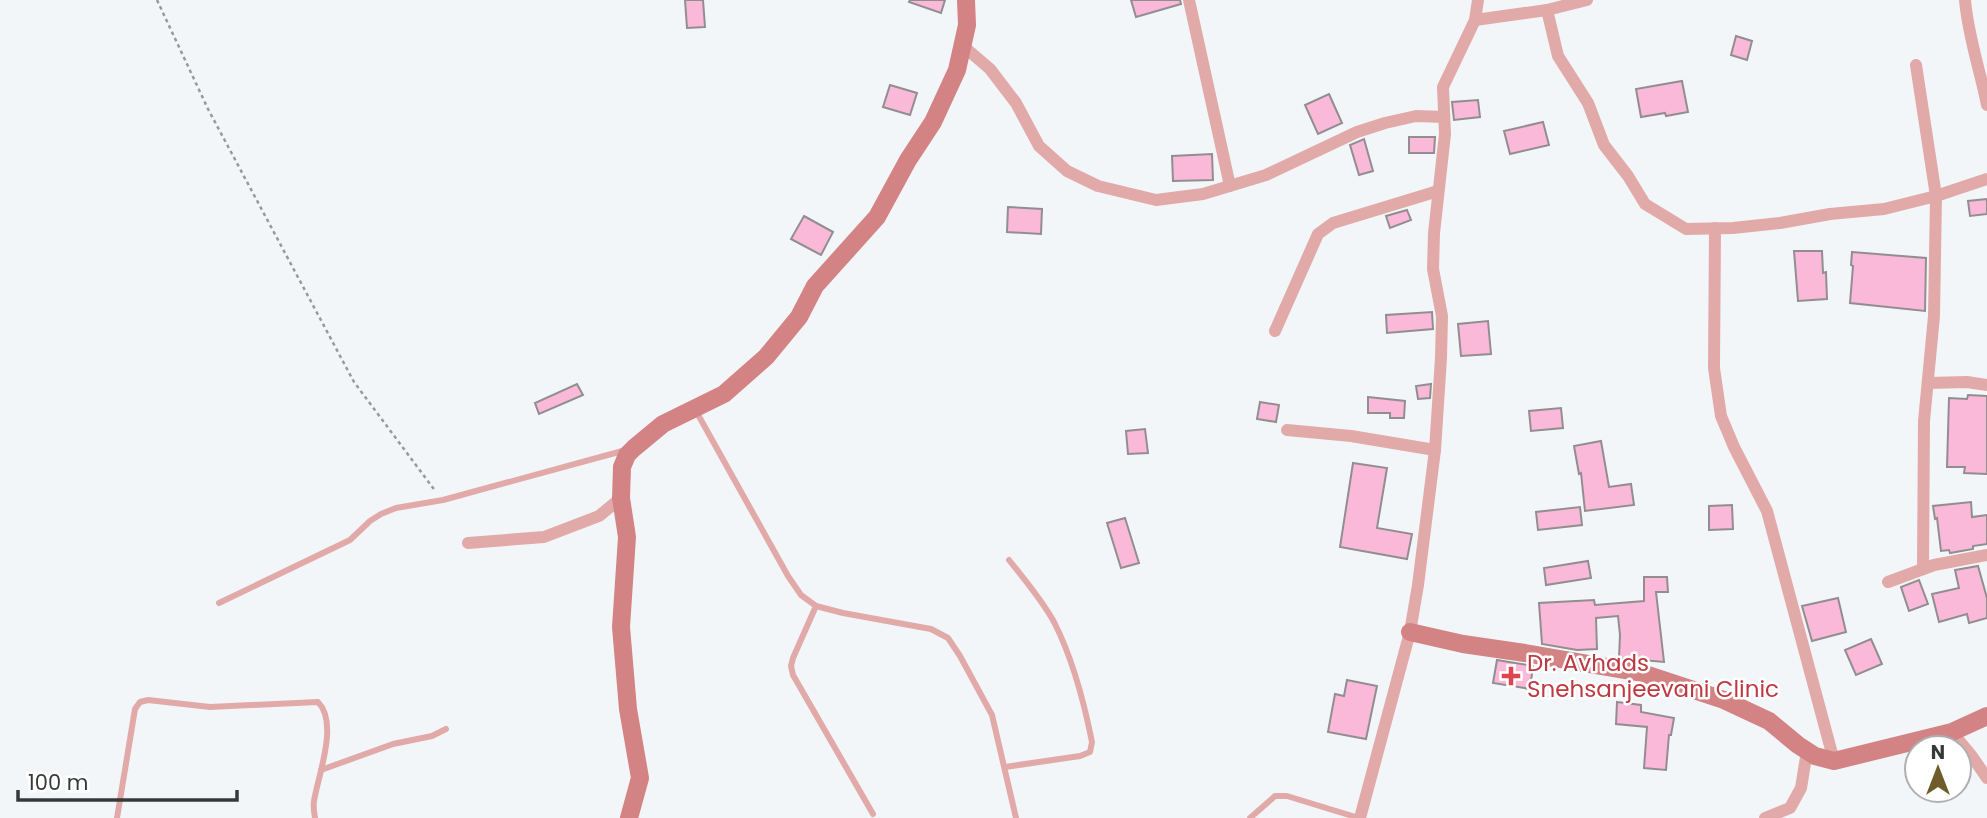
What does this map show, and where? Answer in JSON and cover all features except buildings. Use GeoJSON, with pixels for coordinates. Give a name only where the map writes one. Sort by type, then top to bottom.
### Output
{"type":"FeatureCollection","features":[{"type":"Feature","properties":{"kind":"street"},"geometry":{"type":"LineString","coordinates":[[629,818],[639,778],[628,709],[621,627],[627,537],[621,498],[622,467],[627,455],[663,424],[724,394],[766,357],[799,317],[815,286],[877,217],[908,160],[933,122],[957,70],[967,25],[965,0]]}},
{"type":"Feature","properties":{"kind":"street"},"geometry":{"type":"LineString","coordinates":[[1189,0],[1230,186]]}},
{"type":"Feature","properties":{"kind":"street"},"geometry":{"type":"LineString","coordinates":[[1360,818],[1410,632],[1418,584],[1435,450],[1441,358],[1442,316],[1433,269],[1434,233],[1445,134],[1443,88],[1475,20],[1478,0]]}},
{"type":"Feature","properties":{"kind":"street"},"geometry":{"type":"LineString","coordinates":[[1475,20],[1547,10],[1587,0]]}},
{"type":"Feature","properties":{"kind":"street"},"geometry":{"type":"LineString","coordinates":[[1965,0],[1970,38],[1977,56],[1987,105]]}},
{"type":"Feature","properties":{"kind":"street"},"geometry":{"type":"LineString","coordinates":[[1547,10],[1558,56],[1588,103],[1604,145],[1645,204],[1686,229],[1780,223],[1830,214],[1884,209],[1987,179]]}},
{"type":"Feature","properties":{"kind":"street"},"geometry":{"type":"LineString","coordinates":[[962,45],[990,69],[1016,103],[1039,146],[1067,171],[1098,186],[1156,200],[1203,194],[1266,175],[1357,132],[1385,123],[1416,116],[1444,117]]}},
{"type":"Feature","properties":{"kind":"street"},"geometry":{"type":"LineString","coordinates":[[1916,65],[1936,196],[1934,316],[1924,421],[1923,569]]}},
{"type":"Feature","properties":{"kind":"street"},"geometry":{"type":"LineString","coordinates":[[1275,331],[1318,234],[1333,223],[1438,191]]}},
{"type":"Feature","properties":{"kind":"street"},"geometry":{"type":"LineString","coordinates":[[1715,229],[1714,368],[1721,416],[1767,512],[1834,761]]}},
{"type":"Feature","properties":{"kind":"street"},"geometry":{"type":"LineString","coordinates":[[1928,383],[1967,382],[1987,385]]}},
{"type":"Feature","properties":{"kind":"street"},"geometry":{"type":"LineString","coordinates":[[1287,430],[1351,436],[1435,450]]}},
{"type":"Feature","properties":{"kind":"street"},"geometry":{"type":"LineString","coordinates":[[468,543],[544,537],[599,516],[621,498]]}},
{"type":"Feature","properties":{"kind":"street"},"geometry":{"type":"LineString","coordinates":[[1888,582],[1923,569],[1987,555]]}},
{"type":"Feature","properties":{"kind":"street"},"geometry":{"type":"LineString","coordinates":[[1410,632],[1464,644],[1642,673],[1724,700],[1769,721],[1815,756],[1834,761],[1952,732],[1987,716]]}},
{"type":"Feature","properties":{"kind":"street"},"geometry":{"type":"LineString","coordinates":[[1952,732],[1987,778]]}},
{"type":"Feature","properties":{"kind":"street"},"geometry":{"type":"LineString","coordinates":[[1765,818],[1790,808],[1801,788],[1807,751]]}},
{"type":"Feature","properties":{"kind":"lane"},"geometry":{"type":"LineString","coordinates":[[696,409],[801,595],[816,606],[931,629],[948,638],[992,715],[1016,818]]}},
{"type":"Feature","properties":{"kind":"lane"},"geometry":{"type":"LineString","coordinates":[[219,603],[350,540],[370,521],[396,508],[443,500],[634,448]]}},
{"type":"Feature","properties":{"kind":"lane"},"geometry":{"type":"LineString","coordinates":[[1004,766],[1080,756],[1090,751],[1092,742],[1070,659],[1054,621],[1009,560]]}},
{"type":"Feature","properties":{"kind":"lane"},"geometry":{"type":"LineString","coordinates":[[816,606],[793,658],[793,675],[873,814]]}},
{"type":"Feature","properties":{"kind":"lane"},"geometry":{"type":"LineString","coordinates":[[117,818],[135,709],[140,702],[148,700],[210,707],[318,702],[326,712],[326,740],[313,804],[315,818]]}},
{"type":"Feature","properties":{"kind":"lane"},"geometry":{"type":"LineString","coordinates":[[321,770],[393,744],[432,736],[446,729]]}},
{"type":"Feature","properties":{"kind":"lane"},"geometry":{"type":"LineString","coordinates":[[1250,818],[1275,796],[1287,796],[1360,818]]}},
{"type":"Feature","properties":{"kind":"path"},"geometry":{"type":"LineString","coordinates":[[157,0],[208,109],[354,382],[443,500]]}},
{"type":"Feature","properties":{"kind":"place","name":"Dr. Avhads Snehsanjeevani Clinic"},"geometry":{"type":"Point","coordinates":[1511,676]}}]}
